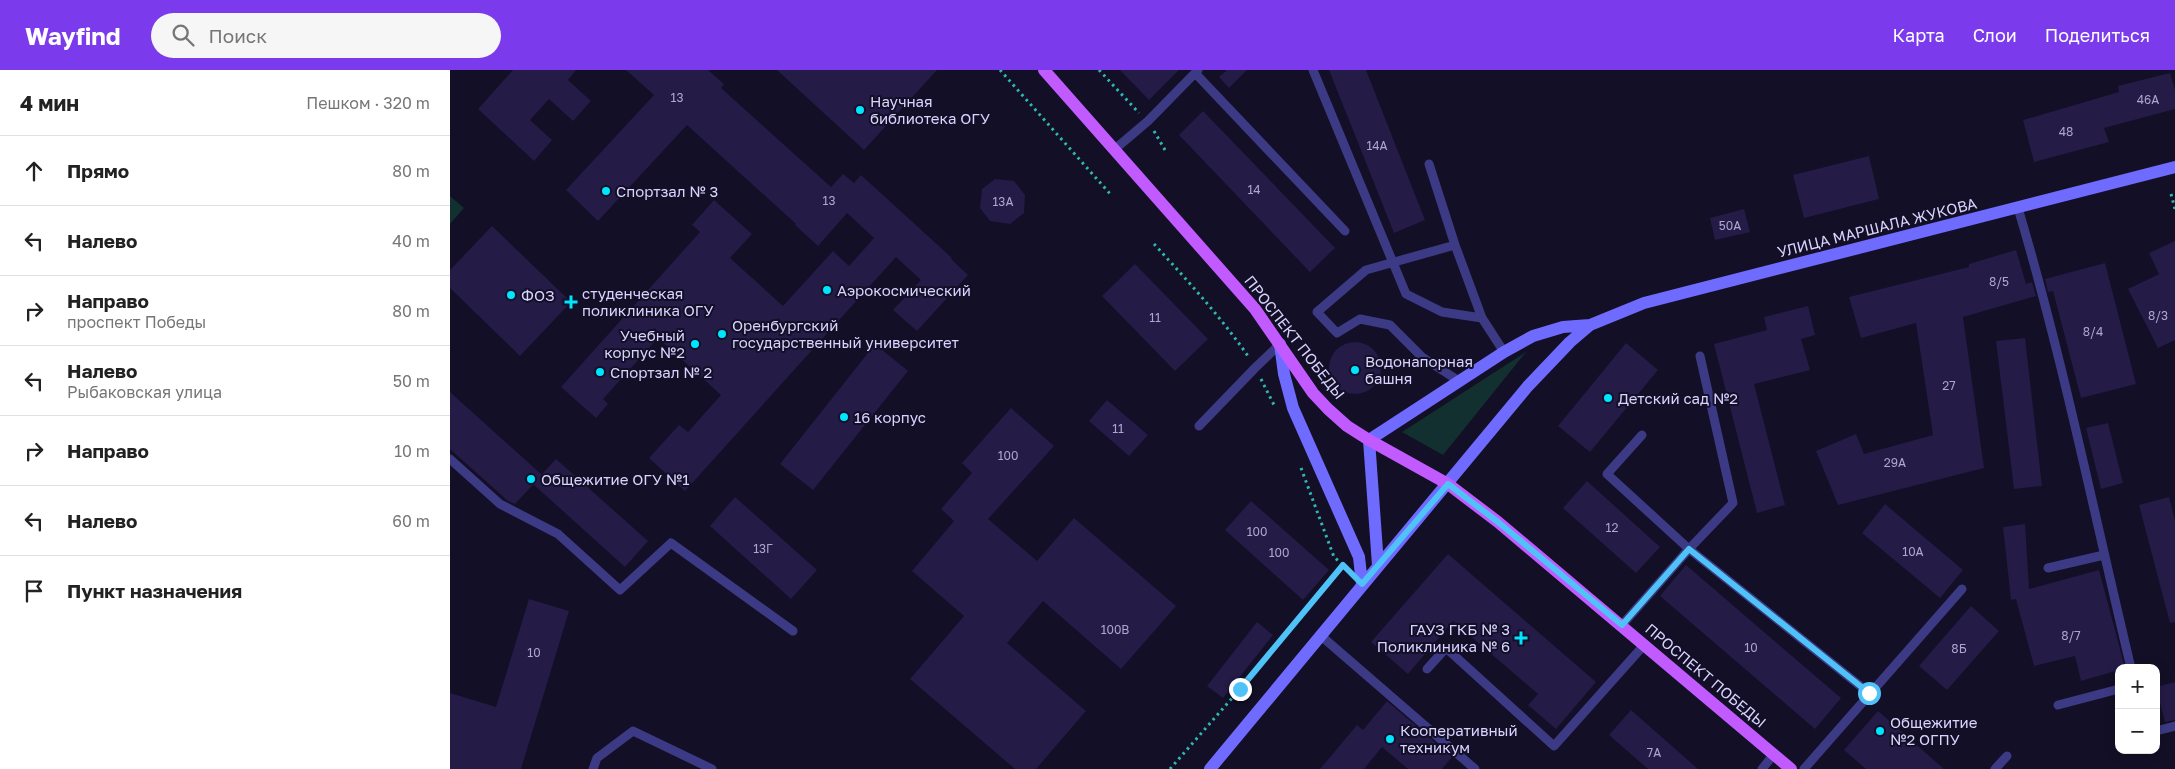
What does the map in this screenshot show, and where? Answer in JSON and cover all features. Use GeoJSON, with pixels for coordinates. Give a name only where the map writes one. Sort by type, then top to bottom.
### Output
{"type":"FeatureCollection","features":[{"type":"Feature","properties":{"kind":"main road","name":"ПРОСПЕКТ ПОБЕДЫ"},"geometry":{"type":"LineString","coordinates":[[1044,70],[1255,309],[1313,393],[1328,409],[1347,426],[1369,440],[1448,484],[1498,522],[1791,769]]}},
{"type":"Feature","properties":{"kind":"main road","name":"УЛИЦА МАРШАЛА ЖУКОВА"},"geometry":{"type":"LineString","coordinates":[[1369,440],[1504,352],[1533,336],[1563,327],[1590,325],[1644,303],[2175,166]]}},
{"type":"Feature","properties":{"kind":"main road","name":"УЛИЦА МАРШАЛА ЖУКОВА"},"geometry":{"type":"LineString","coordinates":[[1210,769],[1362,584],[1533,381],[1570,342],[1590,325]]}},
{"type":"Feature","properties":{"kind":"main road"},"geometry":{"type":"LineString","coordinates":[[1280,344],[1284,374],[1293,408],[1359,557],[1362,584]]}},
{"type":"Feature","properties":{"kind":"main road"},"geometry":{"type":"LineString","coordinates":[[1369,440],[1378,565]]}},
{"type":"Feature","properties":{"kind":"lane"},"geometry":{"type":"LineString","coordinates":[[1313,70],[1406,294],[1442,312],[1482,318]]}},
{"type":"Feature","properties":{"kind":"lane"},"geometry":{"type":"LineString","coordinates":[[1115,149],[1148,121],[1197,72],[1345,232]]}},
{"type":"Feature","properties":{"kind":"lane"},"geometry":{"type":"LineString","coordinates":[[1430,164],[1482,318],[1504,352]]}},
{"type":"Feature","properties":{"kind":"lane"},"geometry":{"type":"LineString","coordinates":[[2018,208],[2036,269],[2073,417],[2130,664]]}},
{"type":"Feature","properties":{"kind":"lane"},"geometry":{"type":"LineString","coordinates":[[1456,245],[1366,270],[1317,312],[1337,333],[1360,319],[1390,325],[1422,357],[1459,381]]}},
{"type":"Feature","properties":{"kind":"lane"},"geometry":{"type":"LineString","coordinates":[[1200,426],[1280,344]]}},
{"type":"Feature","properties":{"kind":"lane"},"geometry":{"type":"LineString","coordinates":[[1622,625],[1689,549],[1733,503],[1700,356]]}},
{"type":"Feature","properties":{"kind":"lane"},"geometry":{"type":"LineString","coordinates":[[1642,435],[1607,474],[1689,549],[1869,693]]}},
{"type":"Feature","properties":{"kind":"lane"},"geometry":{"type":"LineString","coordinates":[[450,460],[500,504],[558,534],[620,590],[671,543],[793,630]]}},
{"type":"Feature","properties":{"kind":"lane"},"geometry":{"type":"LineString","coordinates":[[2048,568],[2104,555]]}},
{"type":"Feature","properties":{"kind":"lane"},"geometry":{"type":"LineString","coordinates":[[1804,769],[1962,589]]}},
{"type":"Feature","properties":{"kind":"lane"},"geometry":{"type":"LineString","coordinates":[[1320,635],[1475,769]]}},
{"type":"Feature","properties":{"kind":"lane"},"geometry":{"type":"LineString","coordinates":[[1427,669],[1446,648],[1554,746],[1645,644]]}},
{"type":"Feature","properties":{"kind":"lane"},"geometry":{"type":"LineString","coordinates":[[2058,705],[2115,690]]}},
{"type":"Feature","properties":{"kind":"lane"},"geometry":{"type":"LineString","coordinates":[[2160,730],[2175,726]]}},
{"type":"Feature","properties":{"kind":"lane"},"geometry":{"type":"LineString","coordinates":[[593,769],[597,758],[633,731],[712,769]]}},
{"type":"Feature","properties":{"kind":"lane"},"geometry":{"type":"LineString","coordinates":[[1762,769],[1774,754]]}},
{"type":"Feature","properties":{"kind":"lane"},"geometry":{"type":"LineString","coordinates":[[1995,769],[2007,756]]}},
{"type":"Feature","properties":{"kind":"path"},"geometry":{"type":"LineString","coordinates":[[1000,70],[1112,196]]}},
{"type":"Feature","properties":{"kind":"path"},"geometry":{"type":"LineString","coordinates":[[1099,70],[1148,121],[1165,150]]}},
{"type":"Feature","properties":{"kind":"path"},"geometry":{"type":"LineString","coordinates":[[2171,194],[2175,209]]}},
{"type":"Feature","properties":{"kind":"path"},"geometry":{"type":"LineString","coordinates":[[1154,244],[1229,329],[1255,368],[1278,412]]}},
{"type":"Feature","properties":{"kind":"path"},"geometry":{"type":"LineString","coordinates":[[1298,462],[1334,557],[1362,584]]}},
{"type":"Feature","properties":{"kind":"path"},"geometry":{"type":"LineString","coordinates":[[1170,769],[1246,682],[1343,565]]}},
{"type":"Feature","properties":{"kind":"green space"},"geometry":{"type":"Polygon","coordinates":[[[450,196],[464,208],[450,224],[450,196]]]}},
{"type":"Feature","properties":{"kind":"green space"},"geometry":{"type":"Polygon","coordinates":[[[1526,352],[1443,455],[1402,432],[1526,352]]]}},
{"type":"Feature","properties":{"kind":"building"},"geometry":{"type":"Polygon","coordinates":[[[513,70],[576,70],[568,80],[591,101],[573,121],[549,99],[530,120],[552,140],[534,161],[478,109],[513,70]]]}},
{"type":"Feature","properties":{"kind":"building"},"geometry":{"type":"Polygon","coordinates":[[[626,70],[708,70],[724,84],[721,88],[831,187],[843,174],[854,183],[861,175],[968,275],[917,331],[893,310],[921,280],[896,257],[685,491],[649,458],[679,425],[688,432],[721,395],[658,338],[603,399],[608,404],[596,418],[561,387],[700,232],[692,225],[714,200],[752,234],[730,258],[783,306],[833,251],[849,266],[874,238],[847,213],[818,246],[687,125],[598,221],[566,190],[654,95],[626,70]]]}},
{"type":"Feature","properties":{"kind":"building","name":"Научная библиотека ОГУ"},"geometry":{"type":"Polygon","coordinates":[[[777,70],[937,70],[864,150],[777,70]]]}},
{"type":"Feature","properties":{"kind":"building"},"geometry":{"type":"Polygon","coordinates":[[[1120,70],[1179,70],[1149,100],[1120,70]]]}},
{"type":"Feature","properties":{"kind":"building"},"geometry":{"type":"Polygon","coordinates":[[[1227,70],[1247,70],[1229,88],[1219,77],[1227,70]]]}},
{"type":"Feature","properties":{"kind":"building"},"geometry":{"type":"Polygon","coordinates":[[[1329,70],[1366,70],[1425,220],[1394,233],[1329,70]]]}},
{"type":"Feature","properties":{"kind":"building"},"geometry":{"type":"Polygon","coordinates":[[[2170,73],[2175,90],[2175,109],[2104,128],[2109,142],[2034,162],[2023,120],[2119,92],[2118,86],[2170,73]]]}},
{"type":"Feature","properties":{"kind":"building"},"geometry":{"type":"Polygon","coordinates":[[[1203,111],[1335,248],[1310,272],[1179,135],[1203,111]]]}},
{"type":"Feature","properties":{"kind":"building"},"geometry":{"type":"Polygon","coordinates":[[[1869,156],[1879,199],[1804,218],[1793,175],[1869,156]]]}},
{"type":"Feature","properties":{"kind":"building"},"geometry":{"type":"Polygon","coordinates":[[[995,179],[1014,181],[1025,195],[1024,213],[1010,224],[990,221],[980,208],[982,189],[995,179]]]}},
{"type":"Feature","properties":{"kind":"building"},"geometry":{"type":"Polygon","coordinates":[[[1744,209],[1750,232],[1715,240],[1710,218],[1744,209]]]}},
{"type":"Feature","properties":{"kind":"building","name":"ФОЗ"},"geometry":{"type":"Polygon","coordinates":[[[492,226],[571,302],[520,356],[450,288],[450,270],[492,226]]]}},
{"type":"Feature","properties":{"kind":"building"},"geometry":{"type":"Polygon","coordinates":[[[2175,241],[2175,340],[2158,348],[2128,289],[2159,274],[2149,253],[2175,241]]]}},
{"type":"Feature","properties":{"kind":"building"},"geometry":{"type":"Polygon","coordinates":[[[2016,250],[2026,284],[2032,282],[2036,296],[1963,317],[1984,468],[1838,505],[1816,451],[1856,434],[1864,454],[1933,435],[1916,323],[1861,338],[1849,297],[1969,267],[1969,264],[2016,250]]]}},
{"type":"Feature","properties":{"kind":"building"},"geometry":{"type":"Polygon","coordinates":[[[2105,263],[2136,384],[2081,398],[2053,291],[2048,292],[2045,279],[2105,263]]]}},
{"type":"Feature","properties":{"kind":"building"},"geometry":{"type":"Polygon","coordinates":[[[1135,264],[1208,339],[1175,371],[1102,296],[1135,264]]]}},
{"type":"Feature","properties":{"kind":"building"},"geometry":{"type":"Polygon","coordinates":[[[1808,306],[1815,335],[1801,339],[1810,370],[1754,384],[1785,505],[1757,513],[1714,344],[1767,330],[1764,317],[1808,306]]]}},
{"type":"Feature","properties":{"kind":"building"},"geometry":{"type":"Polygon","coordinates":[[[2025,338],[2042,486],[2014,489],[1996,341],[2025,338]]]}},
{"type":"Feature","properties":{"kind":"building","name":"Водонапорная башня"},"geometry":{"type":"Polygon","coordinates":[[[1350,342],[1360,342],[1370,346],[1377,353],[1381,368],[1377,383],[1370,390],[1360,394],[1350,394],[1340,390],[1333,383],[1329,373],[1329,363],[1333,353],[1340,346],[1350,342]]]}},
{"type":"Feature","properties":{"kind":"building","name":"Детский сад №2"},"geometry":{"type":"Polygon","coordinates":[[[1626,343],[1658,370],[1590,452],[1558,426],[1626,343]]]}},
{"type":"Feature","properties":{"kind":"building","name":"16 корпус"},"geometry":{"type":"Polygon","coordinates":[[[875,344],[908,371],[813,490],[780,464],[875,344]]]}},
{"type":"Feature","properties":{"kind":"building"},"geometry":{"type":"Polygon","coordinates":[[[450,392],[542,475],[515,504],[508,501],[450,449],[450,392]]]}},
{"type":"Feature","properties":{"kind":"building"},"geometry":{"type":"Polygon","coordinates":[[[1107,400],[1148,435],[1129,456],[1089,421],[1107,400]]]}},
{"type":"Feature","properties":{"kind":"building"},"geometry":{"type":"Polygon","coordinates":[[[1011,408],[1054,446],[988,519],[1037,561],[1074,518],[1176,606],[1121,669],[1043,601],[1007,643],[1086,711],[1036,769],[1015,769],[910,679],[964,616],[912,571],[954,521],[941,509],[972,473],[962,463],[1011,408]]]}},
{"type":"Feature","properties":{"kind":"building"},"geometry":{"type":"Polygon","coordinates":[[[2108,423],[2123,483],[2101,489],[2086,428],[2108,423]]]}},
{"type":"Feature","properties":{"kind":"building"},"geometry":{"type":"Polygon","coordinates":[[[556,459],[648,541],[625,567],[533,484],[556,459]]]}},
{"type":"Feature","properties":{"kind":"building"},"geometry":{"type":"Polygon","coordinates":[[[1587,481],[1660,547],[1636,573],[1563,508],[1587,481]]]}},
{"type":"Feature","properties":{"kind":"building"},"geometry":{"type":"Polygon","coordinates":[[[735,497],[817,570],[791,599],[710,526],[735,497]]]}},
{"type":"Feature","properties":{"kind":"building"},"geometry":{"type":"Polygon","coordinates":[[[2169,497],[2175,521],[2175,622],[2170,623],[2139,505],[2169,497]]]}},
{"type":"Feature","properties":{"kind":"building"},"geometry":{"type":"Polygon","coordinates":[[[1251,501],[1329,570],[1303,600],[1225,530],[1251,501]]]}},
{"type":"Feature","properties":{"kind":"building"},"geometry":{"type":"Polygon","coordinates":[[[1885,504],[1963,570],[1940,598],[1862,533],[1885,504]]]}},
{"type":"Feature","properties":{"kind":"building"},"geometry":{"type":"Polygon","coordinates":[[[2025,524],[2029,589],[2099,570],[2124,664],[2115,664],[2115,671],[2081,681],[2075,656],[2034,666],[2016,599],[2011,600],[2003,527],[2025,524]]]}},
{"type":"Feature","properties":{"kind":"building"},"geometry":{"type":"Polygon","coordinates":[[[1448,554],[1596,682],[1556,729],[1528,705],[1538,694],[1453,621],[1408,674],[1371,642],[1448,554]]]}},
{"type":"Feature","properties":{"kind":"building"},"geometry":{"type":"Polygon","coordinates":[[[1686,565],[1841,698],[1815,729],[1660,596],[1686,565]]]}},
{"type":"Feature","properties":{"kind":"building"},"geometry":{"type":"Polygon","coordinates":[[[529,599],[569,611],[521,769],[450,769],[450,693],[496,707],[529,599]]]}},
{"type":"Feature","properties":{"kind":"building"},"geometry":{"type":"Polygon","coordinates":[[[1971,606],[1999,631],[1947,690],[1919,666],[1971,606]]]}},
{"type":"Feature","properties":{"kind":"building"},"geometry":{"type":"Polygon","coordinates":[[[1257,622],[1273,635],[1223,698],[1207,686],[1257,622]]]}},
{"type":"Feature","properties":{"kind":"building"},"geometry":{"type":"Polygon","coordinates":[[[2175,682],[2175,720],[2165,722],[2160,703],[2160,686],[2175,682]]]}},
{"type":"Feature","properties":{"kind":"building","name":"Кооперативный техникум"},"geometry":{"type":"Polygon","coordinates":[[[1387,701],[1452,757],[1442,769],[1408,769],[1382,747],[1364,769],[1320,769],[1357,725],[1363,730],[1387,701]]]}},
{"type":"Feature","properties":{"kind":"building"},"geometry":{"type":"Polygon","coordinates":[[[1631,710],[1698,769],[1648,769],[1609,735],[1631,710]]]}},
{"type":"Feature","properties":{"kind":"building","name":"Общежитие №2 ОГПУ"},"geometry":{"type":"Polygon","coordinates":[[[1878,711],[1944,769],[1866,769],[1844,750],[1878,711]]]}},
{"type":"Feature","properties":{"kind":"place","name":"Научная библиотека ОГУ"},"geometry":{"type":"Point","coordinates":[860,110]}},
{"type":"Feature","properties":{"kind":"place","name":"Спортзал № 3"},"geometry":{"type":"Point","coordinates":[606,191]}},
{"type":"Feature","properties":{"kind":"place","name":"Аэрокосмический"},"geometry":{"type":"Point","coordinates":[827,290]}},
{"type":"Feature","properties":{"kind":"place","name":"ФОЗ"},"geometry":{"type":"Point","coordinates":[511,295]}},
{"type":"Feature","properties":{"kind":"place","name":"студенческая поликлиника ОГУ"},"geometry":{"type":"Point","coordinates":[571,302]}},
{"type":"Feature","properties":{"kind":"place","name":"Оренбургский государственный университет"},"geometry":{"type":"Point","coordinates":[722,334]}},
{"type":"Feature","properties":{"kind":"place","name":"Учебный корпус №2"},"geometry":{"type":"Point","coordinates":[695,344]}},
{"type":"Feature","properties":{"kind":"place","name":"Водонапорная башня"},"geometry":{"type":"Point","coordinates":[1355,370]}},
{"type":"Feature","properties":{"kind":"place","name":"Спортзал № 2"},"geometry":{"type":"Point","coordinates":[600,372]}},
{"type":"Feature","properties":{"kind":"place","name":"Детский сад №2"},"geometry":{"type":"Point","coordinates":[1608,398]}},
{"type":"Feature","properties":{"kind":"place","name":"16 корпус"},"geometry":{"type":"Point","coordinates":[844,417]}},
{"type":"Feature","properties":{"kind":"place","name":"Общежитие ОГУ №1"},"geometry":{"type":"Point","coordinates":[531,479]}},
{"type":"Feature","properties":{"kind":"place","name":"ГАУЗ ГКБ № 3 Поликлиника № 6"},"geometry":{"type":"Point","coordinates":[1521,638]}},
{"type":"Feature","properties":{"kind":"place","name":"Общежитие №2 ОГПУ"},"geometry":{"type":"Point","coordinates":[1880,731]}},
{"type":"Feature","properties":{"kind":"place","name":"Кооперативный техникум"},"geometry":{"type":"Point","coordinates":[1390,739]}},
{"type":"Feature","properties":{"kind":"route"},"geometry":{"type":"LineString","coordinates":[[1240,689],[1343,565],[1362,584],[1448,484],[1498,522],[1622,625],[1689,549],[1869,693]]}}]}
